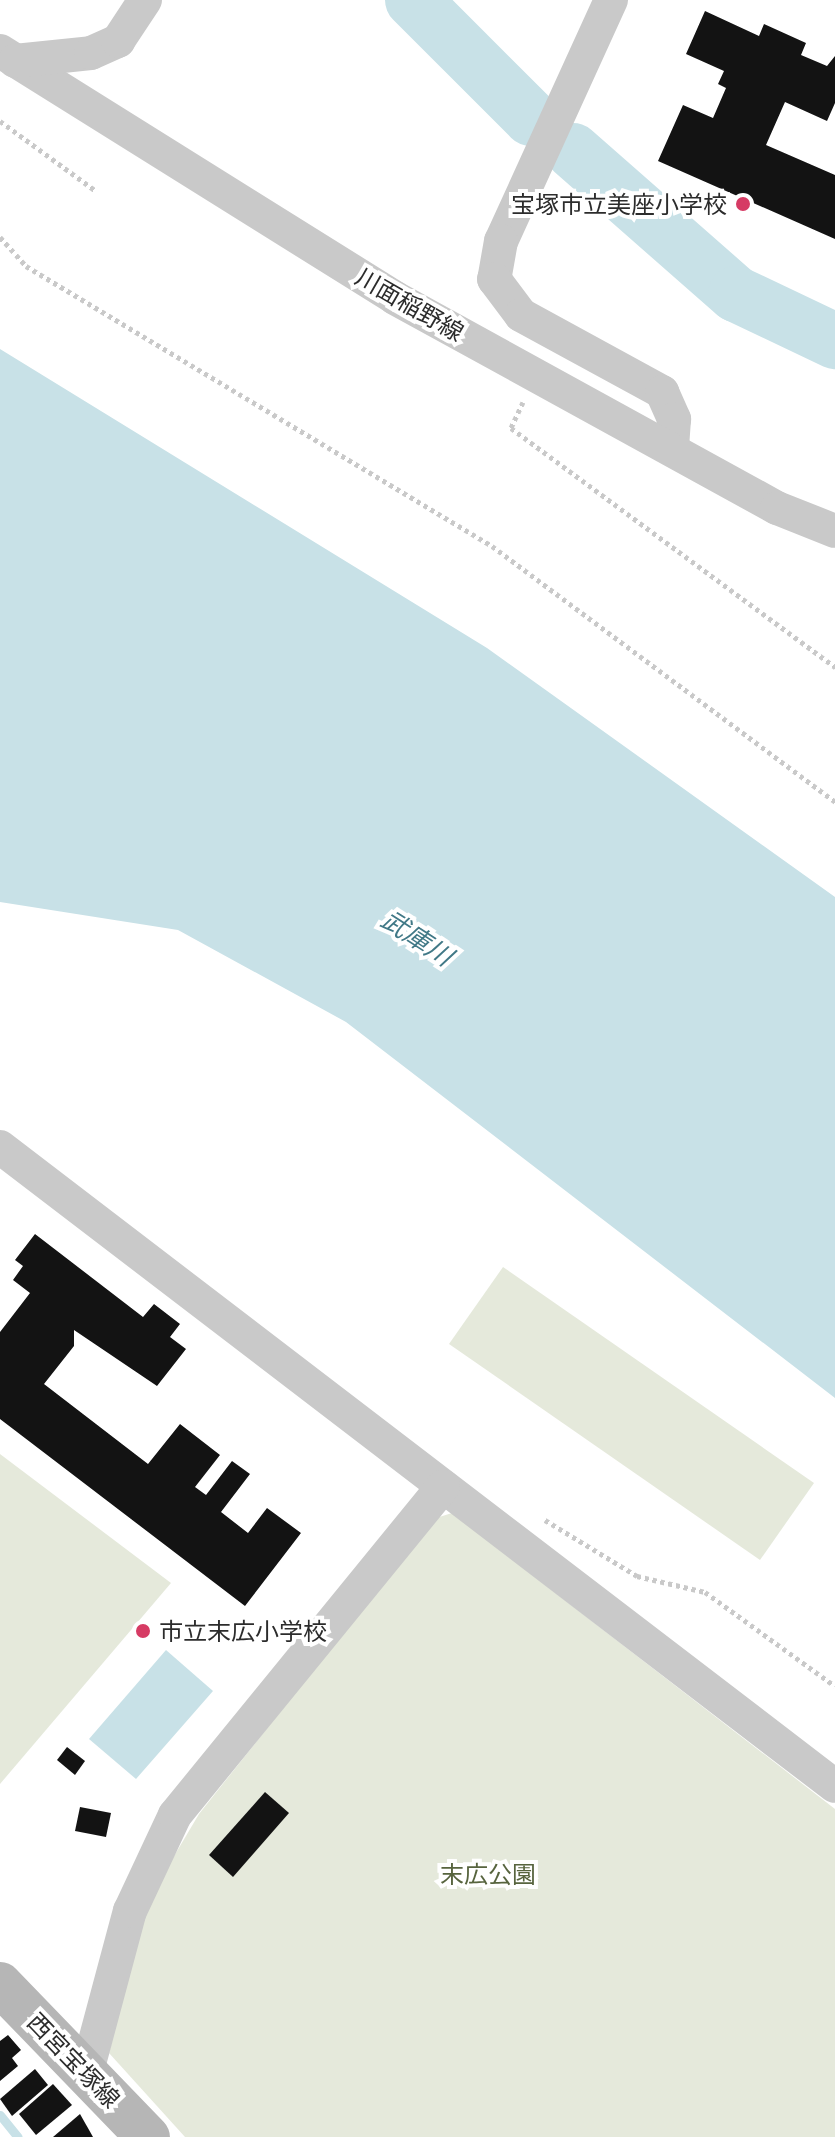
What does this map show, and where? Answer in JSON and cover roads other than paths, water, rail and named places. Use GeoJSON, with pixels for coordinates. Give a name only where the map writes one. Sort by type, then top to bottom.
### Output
{"type":"FeatureCollection","features":[{"type":"Feature","properties":{"kind":"main road","name":"西宮宝塚線"},"geometry":{"type":"LineString","coordinates":[[0,1984],[148,2137]]}},
{"type":"Feature","properties":{"kind":"street"},"geometry":{"type":"LineString","coordinates":[[7,56],[105,47],[118,41],[145,0]]}},
{"type":"Feature","properties":{"kind":"street"},"geometry":{"type":"LineString","coordinates":[[611,0],[501,241],[494,279],[521,315],[662,392],[674,419],[672,447]]}},
{"type":"Feature","properties":{"kind":"street","name":"川面稲野線"},"geometry":{"type":"LineString","coordinates":[[7,56],[395,298],[672,447],[777,508],[835,531]]}},
{"type":"Feature","properties":{"kind":"street"},"geometry":{"type":"LineString","coordinates":[[0,1147],[835,1786]]}},
{"type":"Feature","properties":{"kind":"street"},"geometry":{"type":"LineString","coordinates":[[87,2071],[130,1911],[175,1815],[443,1486]]}},
{"type":"Feature","properties":{"kind":"water","name":"武庫川"},"geometry":{"type":"Polygon","coordinates":[[[0,349],[487,648],[835,897],[835,1398],[346,1022],[178,930],[0,902],[0,349]]]}},
{"type":"Feature","properties":{"kind":"water"},"geometry":{"type":"Polygon","coordinates":[[[166,1650],[213,1691],[136,1779],[89,1739],[166,1650]]]}},
{"type":"Feature","properties":{"kind":"waterway"},"geometry":{"type":"LineString","coordinates":[[413,0],[531,118]]}},
{"type":"Feature","properties":{"kind":"waterway"},"geometry":{"type":"LineString","coordinates":[[573,151],[736,294],[835,341]]}},
{"type":"Feature","properties":{"kind":"waterway"},"geometry":{"type":"LineString","coordinates":[[0,2115],[18,2137]]}},
{"type":"Feature","properties":{"kind":"place","name":"宝塚市立美座小学校"},"geometry":{"type":"Point","coordinates":[743,204]}},
{"type":"Feature","properties":{"kind":"place","name":"市立末広小学校"},"geometry":{"type":"Point","coordinates":[143,1631]}},
{"type":"Feature","properties":{"kind":"park label","name":"末広公園"},"geometry":{"type":"Point","coordinates":[488,1874]}}]}
